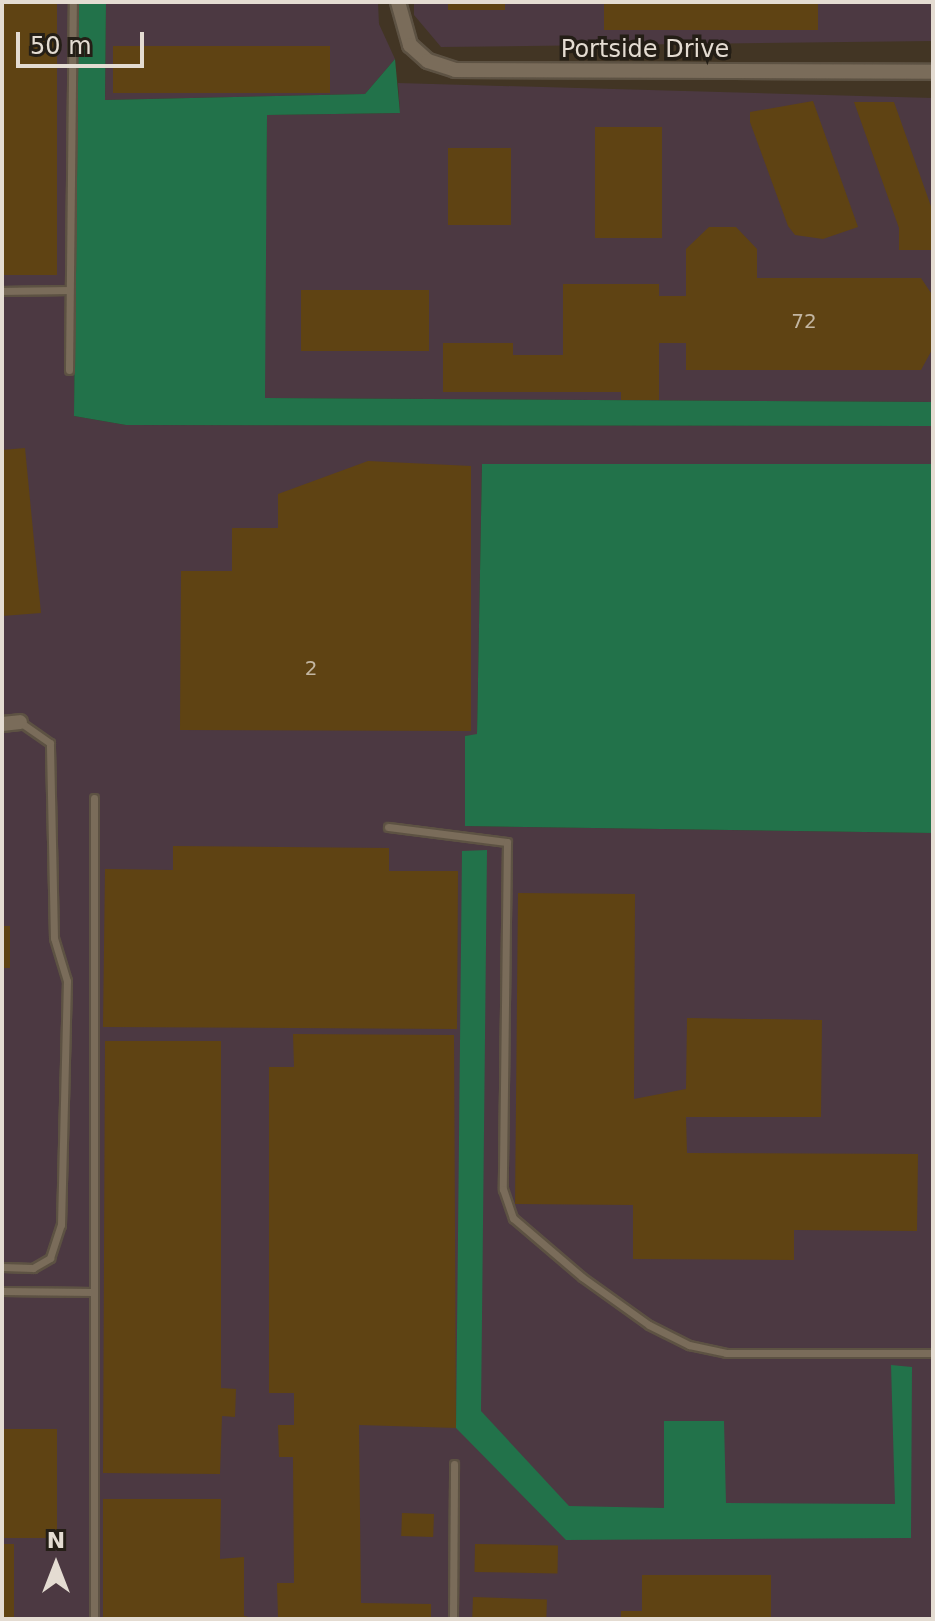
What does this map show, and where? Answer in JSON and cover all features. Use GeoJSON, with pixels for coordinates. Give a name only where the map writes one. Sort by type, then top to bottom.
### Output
{"type":"FeatureCollection","features":[{"type":"Feature","properties":{"kind":"street","name":"Portside Drive"},"geometry":{"type":"LineString","coordinates":[[398,2],[410,45],[436,66],[455,70],[933,72]]}},
{"type":"Feature","properties":{"kind":"street"},"geometry":{"type":"LineString","coordinates":[[2,724],[20,722]]}},
{"type":"Feature","properties":{"kind":"lane"},"geometry":{"type":"LineString","coordinates":[[69,370],[73,2]]}},
{"type":"Feature","properties":{"kind":"lane"},"geometry":{"type":"LineString","coordinates":[[2,291],[68,290]]}},
{"type":"Feature","properties":{"kind":"lane"},"geometry":{"type":"LineString","coordinates":[[2,1267],[33,1268],[50,1258],[61,1225],[67,981],[54,938],[50,743],[20,722]]}},
{"type":"Feature","properties":{"kind":"lane"},"geometry":{"type":"LineString","coordinates":[[94,798],[94,1619]]}},
{"type":"Feature","properties":{"kind":"lane"},"geometry":{"type":"LineString","coordinates":[[388,827],[507,842],[503,1189],[513,1218],[582,1277],[649,1325],[689,1345],[726,1353],[933,1353]]}},
{"type":"Feature","properties":{"kind":"lane"},"geometry":{"type":"LineString","coordinates":[[2,1291],[93,1292]]}},
{"type":"Feature","properties":{"kind":"lane"},"geometry":{"type":"LineString","coordinates":[[453,1619],[454,1464]]}},
{"type":"Feature","properties":{"kind":"shaded area"},"geometry":{"type":"Polygon","coordinates":[[[2,2],[78,2],[74,416],[126,425],[933,426],[933,464],[482,464],[477,735],[465,736],[465,826],[933,833],[933,1619],[2,1619],[2,2]]]}},
{"type":"Feature","properties":{"kind":"shaded area"},"geometry":{"type":"Polygon","coordinates":[[[106,2],[378,2],[379,24],[395,59],[365,94],[105,100],[106,2]]]}},
{"type":"Feature","properties":{"kind":"shaded area"},"geometry":{"type":"Polygon","coordinates":[[[414,2],[933,2],[933,41],[441,47],[414,15],[414,2]]]}},
{"type":"Feature","properties":{"kind":"shaded area"},"geometry":{"type":"Polygon","coordinates":[[[398,83],[933,98],[933,402],[264,398],[267,115],[400,113],[398,83]]]}},
{"type":"Feature","properties":{"kind":"green space"},"geometry":{"type":"Polygon","coordinates":[[[78,2],[106,2],[105,100],[365,94],[395,59],[400,113],[267,115],[265,398],[933,402],[933,426],[126,425],[74,416],[78,2]]]}},
{"type":"Feature","properties":{"kind":"green space"},"geometry":{"type":"Polygon","coordinates":[[[482,464],[933,464],[933,833],[465,826],[465,736],[477,734],[482,464]]]}},
{"type":"Feature","properties":{"kind":"green space"},"geometry":{"type":"Polygon","coordinates":[[[487,850],[481,1411],[569,1506],[664,1508],[664,1421],[724,1421],[726,1503],[895,1504],[891,1365],[912,1367],[911,1538],[566,1540],[456,1428],[462,851],[487,850]]]}},
{"type":"Feature","properties":{"kind":"building"},"geometry":{"type":"Polygon","coordinates":[[[2,2],[57,2],[57,275],[2,275],[2,2]]]}},
{"type":"Feature","properties":{"kind":"building"},"geometry":{"type":"Polygon","coordinates":[[[448,2],[505,2],[505,10],[448,10],[448,2]]]}},
{"type":"Feature","properties":{"kind":"building"},"geometry":{"type":"Polygon","coordinates":[[[604,2],[818,2],[818,30],[604,30],[604,2]]]}},
{"type":"Feature","properties":{"kind":"building"},"geometry":{"type":"Polygon","coordinates":[[[113,46],[330,46],[330,93],[113,93],[113,46]]]}},
{"type":"Feature","properties":{"kind":"building"},"geometry":{"type":"Polygon","coordinates":[[[813,101],[858,227],[823,239],[795,235],[788,226],[750,122],[750,112],[813,101]]]}},
{"type":"Feature","properties":{"kind":"building"},"geometry":{"type":"Polygon","coordinates":[[[854,102],[894,102],[933,212],[933,250],[899,250],[899,228],[854,102]]]}},
{"type":"Feature","properties":{"kind":"building"},"geometry":{"type":"Polygon","coordinates":[[[595,127],[662,127],[662,238],[595,238],[595,127]]]}},
{"type":"Feature","properties":{"kind":"building"},"geometry":{"type":"Polygon","coordinates":[[[448,148],[511,148],[511,225],[448,225],[448,148]]]}},
{"type":"Feature","properties":{"kind":"building"},"geometry":{"type":"Polygon","coordinates":[[[709,227],[736,227],[757,249],[757,278],[921,278],[933,296],[933,348],[921,370],[686,370],[686,343],[659,343],[659,400],[621,400],[621,392],[443,392],[443,343],[513,343],[513,355],[563,355],[563,284],[659,284],[659,296],[686,296],[686,249],[709,227]]]}},
{"type":"Feature","properties":{"kind":"building"},"geometry":{"type":"Polygon","coordinates":[[[301,290],[429,290],[429,351],[301,351],[301,290]]]}},
{"type":"Feature","properties":{"kind":"building"},"geometry":{"type":"Polygon","coordinates":[[[25,448],[41,613],[2,616],[2,450],[25,448]]]}},
{"type":"Feature","properties":{"kind":"building"},"geometry":{"type":"Polygon","coordinates":[[[368,461],[471,466],[471,731],[180,730],[181,571],[232,571],[232,528],[278,528],[278,494],[368,461]]]}},
{"type":"Feature","properties":{"kind":"building"},"geometry":{"type":"Polygon","coordinates":[[[173,846],[389,848],[389,871],[458,871],[457,1029],[103,1027],[105,869],[173,870],[173,846]]]}},
{"type":"Feature","properties":{"kind":"building"},"geometry":{"type":"Polygon","coordinates":[[[518,893],[635,894],[634,1099],[686,1089],[687,1018],[822,1020],[821,1117],[686,1117],[687,1153],[918,1154],[917,1231],[794,1230],[794,1260],[633,1259],[633,1205],[515,1204],[518,893]]]}},
{"type":"Feature","properties":{"kind":"building"},"geometry":{"type":"Polygon","coordinates":[[[2,926],[10,926],[10,968],[2,968],[2,926]]]}},
{"type":"Feature","properties":{"kind":"building"},"geometry":{"type":"Polygon","coordinates":[[[293,1034],[454,1035],[456,1428],[359,1425],[361,1603],[431,1604],[431,1619],[278,1617],[277,1583],[294,1583],[293,1457],[279,1457],[278,1425],[294,1425],[294,1393],[269,1393],[269,1067],[294,1067],[293,1034]]]}},
{"type":"Feature","properties":{"kind":"building"},"geometry":{"type":"Polygon","coordinates":[[[105,1041],[221,1041],[221,1388],[236,1389],[235,1417],[222,1416],[220,1474],[103,1473],[105,1041]]]}},
{"type":"Feature","properties":{"kind":"building"},"geometry":{"type":"Polygon","coordinates":[[[2,1429],[57,1429],[57,1538],[2,1538],[2,1429]]]}},
{"type":"Feature","properties":{"kind":"building"},"geometry":{"type":"Polygon","coordinates":[[[103,1499],[221,1499],[220,1559],[244,1557],[244,1616],[257,1619],[103,1619],[103,1499]]]}},
{"type":"Feature","properties":{"kind":"building"},"geometry":{"type":"Polygon","coordinates":[[[402,1513],[434,1514],[433,1537],[401,1536],[402,1513]]]}},
{"type":"Feature","properties":{"kind":"building"},"geometry":{"type":"Polygon","coordinates":[[[2,1544],[14,1544],[14,1619],[2,1619],[2,1544]]]}},
{"type":"Feature","properties":{"kind":"building"},"geometry":{"type":"Polygon","coordinates":[[[475,1544],[558,1545],[557,1573],[475,1572],[475,1544]]]}},
{"type":"Feature","properties":{"kind":"building"},"geometry":{"type":"Polygon","coordinates":[[[642,1575],[771,1575],[771,1619],[621,1619],[621,1611],[642,1611],[642,1575]]]}},
{"type":"Feature","properties":{"kind":"building"},"geometry":{"type":"Polygon","coordinates":[[[473,1597],[547,1600],[546,1619],[472,1619],[473,1597]]]}}]}
